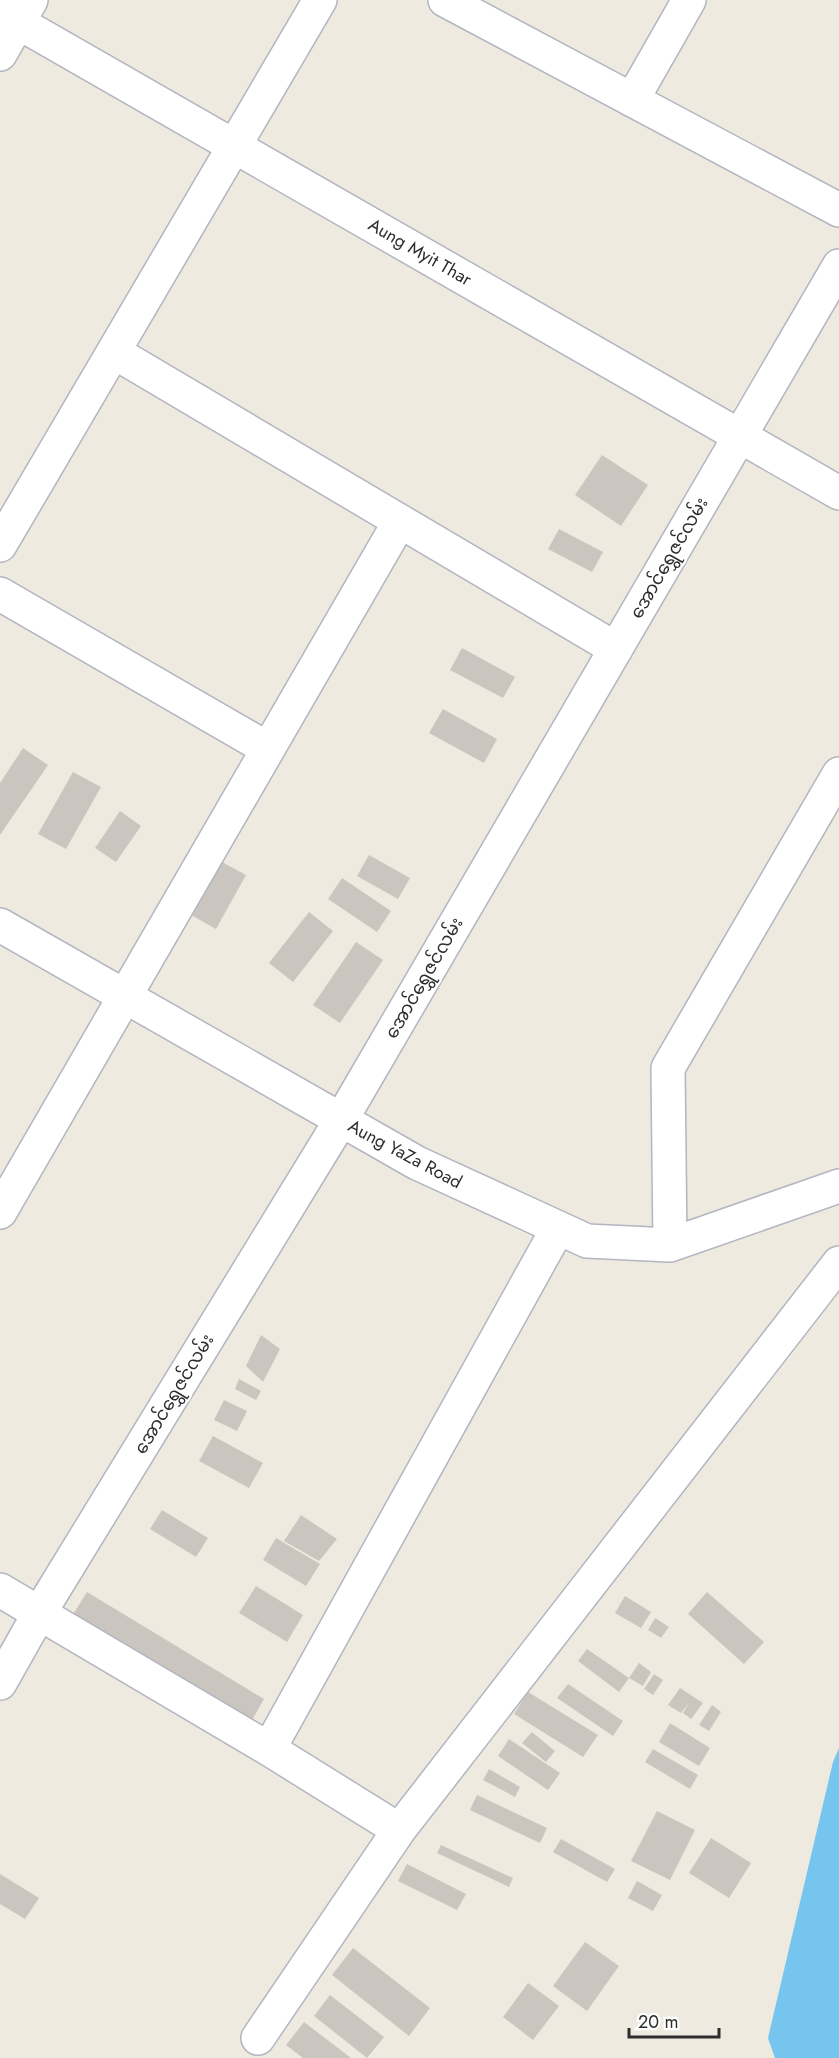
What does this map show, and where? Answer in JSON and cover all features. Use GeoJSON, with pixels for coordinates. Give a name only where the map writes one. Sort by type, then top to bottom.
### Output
{"type":"FeatureCollection","features":[{"type":"Feature","properties":{"kind":"street"},"geometry":{"type":"LineString","coordinates":[[0,545],[320,0]]}},
{"type":"Feature","properties":{"kind":"street"},"geometry":{"type":"LineString","coordinates":[[445,0],[839,210]]}},
{"type":"Feature","properties":{"kind":"street"},"geometry":{"type":"LineString","coordinates":[[633,100],[688,0]]}},
{"type":"Feature","properties":{"kind":"street"},"geometry":{"type":"LineString","coordinates":[[0,54],[16,11]]}},
{"type":"Feature","properties":{"kind":"street","name":"Aung Myit Thar"},"geometry":{"type":"LineString","coordinates":[[16,11],[234,146],[839,494]]}},
{"type":"Feature","properties":{"kind":"street","name":"အောင်ရွှေဇင်လမ်း"},"geometry":{"type":"LineString","coordinates":[[0,1683],[40,1612],[341,1120],[839,266]]}},
{"type":"Feature","properties":{"kind":"street"},"geometry":{"type":"LineString","coordinates":[[114,352],[616,649]]}},
{"type":"Feature","properties":{"kind":"street"},"geometry":{"type":"LineString","coordinates":[[0,1212],[400,521]]}},
{"type":"Feature","properties":{"kind":"street"},"geometry":{"type":"LineString","coordinates":[[0,594],[268,748]]}},
{"type":"Feature","properties":{"kind":"street"},"geometry":{"type":"LineString","coordinates":[[670,1245],[668,1068],[831,808],[839,774]]}},
{"type":"Feature","properties":{"kind":"street","name":"Aung YaZa Road"},"geometry":{"type":"LineString","coordinates":[[0,926],[417,1163],[586,1241],[670,1245],[837,1192]]}},
{"type":"Feature","properties":{"kind":"street"},"geometry":{"type":"LineString","coordinates":[[269,1749],[558,1228]]}},
{"type":"Feature","properties":{"kind":"street"},"geometry":{"type":"LineString","coordinates":[[258,2038],[399,1830],[839,1263]]}},
{"type":"Feature","properties":{"kind":"street"},"geometry":{"type":"LineString","coordinates":[[0,1590],[269,1749],[399,1830]]}},
{"type":"Feature","properties":{"kind":"water"},"geometry":{"type":"Polygon","coordinates":[[[839,1748],[839,2058],[775,2058],[768,2038],[833,1762],[839,1748]]]}},
{"type":"Feature","properties":{"kind":"building"},"geometry":{"type":"Polygon","coordinates":[[[602,455],[648,485],[621,526],[575,495],[602,455]]]}},
{"type":"Feature","properties":{"kind":"building"},"geometry":{"type":"Polygon","coordinates":[[[559,529],[603,552],[592,572],[548,549],[559,529]]]}},
{"type":"Feature","properties":{"kind":"building"},"geometry":{"type":"Polygon","coordinates":[[[462,648],[515,677],[503,698],[450,670],[462,648]]]}},
{"type":"Feature","properties":{"kind":"building"},"geometry":{"type":"Polygon","coordinates":[[[443,709],[497,739],[484,763],[429,733],[443,709]]]}},
{"type":"Feature","properties":{"kind":"building"},"geometry":{"type":"Polygon","coordinates":[[[23,748],[48,765],[0,835],[0,783],[23,748]]]}},
{"type":"Feature","properties":{"kind":"building"},"geometry":{"type":"Polygon","coordinates":[[[73,772],[101,787],[66,849],[38,834],[73,772]]]}},
{"type":"Feature","properties":{"kind":"building"},"geometry":{"type":"Polygon","coordinates":[[[120,811],[141,826],[116,862],[95,848],[120,811]]]}},
{"type":"Feature","properties":{"kind":"building"},"geometry":{"type":"Polygon","coordinates":[[[369,855],[410,878],[398,899],[357,876],[369,855]]]}},
{"type":"Feature","properties":{"kind":"building"},"geometry":{"type":"Polygon","coordinates":[[[222,862],[246,875],[216,929],[191,915],[222,862]]]}},
{"type":"Feature","properties":{"kind":"building"},"geometry":{"type":"Polygon","coordinates":[[[342,878],[391,911],[377,932],[328,899],[342,878]]]}},
{"type":"Feature","properties":{"kind":"building"},"geometry":{"type":"Polygon","coordinates":[[[309,912],[333,931],[293,982],[269,963],[309,912]]]}},
{"type":"Feature","properties":{"kind":"building"},"geometry":{"type":"Polygon","coordinates":[[[356,942],[383,960],[340,1023],[313,1005],[356,942]]]}},
{"type":"Feature","properties":{"kind":"building"},"geometry":{"type":"Polygon","coordinates":[[[261,1335],[280,1349],[263,1382],[246,1366],[261,1335]]]}},
{"type":"Feature","properties":{"kind":"building"},"geometry":{"type":"Polygon","coordinates":[[[239,1379],[261,1391],[256,1400],[235,1389],[239,1379]]]}},
{"type":"Feature","properties":{"kind":"building"},"geometry":{"type":"Polygon","coordinates":[[[224,1400],[247,1411],[237,1431],[214,1420],[224,1400]]]}},
{"type":"Feature","properties":{"kind":"building"},"geometry":{"type":"Polygon","coordinates":[[[213,1436],[263,1463],[249,1488],[199,1461],[213,1436]]]}},
{"type":"Feature","properties":{"kind":"building"},"geometry":{"type":"Polygon","coordinates":[[[162,1510],[208,1538],[196,1557],[150,1529],[162,1510]]]}},
{"type":"Feature","properties":{"kind":"building"},"geometry":{"type":"Polygon","coordinates":[[[301,1515],[337,1539],[319,1561],[284,1541],[301,1515]]]}},
{"type":"Feature","properties":{"kind":"building"},"geometry":{"type":"Polygon","coordinates":[[[276,1538],[320,1564],[306,1586],[263,1560],[276,1538]]]}},
{"type":"Feature","properties":{"kind":"building"},"geometry":{"type":"Polygon","coordinates":[[[256,1586],[303,1615],[287,1642],[239,1613],[256,1586]]]}},
{"type":"Feature","properties":{"kind":"building"},"geometry":{"type":"Polygon","coordinates":[[[87,1592],[264,1699],[250,1724],[72,1616],[87,1592]]]}},
{"type":"Feature","properties":{"kind":"building"},"geometry":{"type":"Polygon","coordinates":[[[707,1592],[764,1642],[744,1664],[688,1614],[707,1592]]]}},
{"type":"Feature","properties":{"kind":"building"},"geometry":{"type":"Polygon","coordinates":[[[625,1596],[651,1612],[641,1628],[615,1613],[625,1596]]]}},
{"type":"Feature","properties":{"kind":"building"},"geometry":{"type":"Polygon","coordinates":[[[655,1618],[669,1627],[661,1638],[648,1630],[655,1618]]]}},
{"type":"Feature","properties":{"kind":"building"},"geometry":{"type":"Polygon","coordinates":[[[587,1649],[629,1678],[619,1692],[578,1661],[587,1649]]]}},
{"type":"Feature","properties":{"kind":"building"},"geometry":{"type":"Polygon","coordinates":[[[639,1663],[651,1672],[643,1686],[629,1678],[639,1663]]]}},
{"type":"Feature","properties":{"kind":"building"},"geometry":{"type":"Polygon","coordinates":[[[654,1674],[663,1680],[653,1695],[644,1689],[654,1674]]]}},
{"type":"Feature","properties":{"kind":"building"},"geometry":{"type":"Polygon","coordinates":[[[568,1684],[623,1721],[613,1736],[557,1698],[568,1684]]]}},
{"type":"Feature","properties":{"kind":"building"},"geometry":{"type":"Polygon","coordinates":[[[680,1688],[703,1703],[691,1719],[683,1713],[689,1703],[681,1713],[668,1705],[680,1688]]]}},
{"type":"Feature","properties":{"kind":"building"},"geometry":{"type":"Polygon","coordinates":[[[528,1692],[598,1735],[583,1757],[514,1714],[528,1692]]]}},
{"type":"Feature","properties":{"kind":"building"},"geometry":{"type":"Polygon","coordinates":[[[712,1705],[721,1712],[709,1731],[699,1725],[712,1705]]]}},
{"type":"Feature","properties":{"kind":"building"},"geometry":{"type":"Polygon","coordinates":[[[670,1723],[710,1748],[699,1766],[659,1742],[670,1723]]]}},
{"type":"Feature","properties":{"kind":"building"},"geometry":{"type":"Polygon","coordinates":[[[532,1732],[555,1751],[546,1762],[522,1743],[532,1732]]]}},
{"type":"Feature","properties":{"kind":"building"},"geometry":{"type":"Polygon","coordinates":[[[509,1739],[560,1773],[548,1790],[498,1756],[509,1739]]]}},
{"type":"Feature","properties":{"kind":"building"},"geometry":{"type":"Polygon","coordinates":[[[653,1749],[698,1775],[690,1789],[645,1762],[653,1749]]]}},
{"type":"Feature","properties":{"kind":"building"},"geometry":{"type":"Polygon","coordinates":[[[489,1769],[520,1787],[515,1797],[483,1780],[489,1769]]]}},
{"type":"Feature","properties":{"kind":"building"},"geometry":{"type":"Polygon","coordinates":[[[477,1795],[547,1828],[540,1843],[470,1810],[477,1795]]]}},
{"type":"Feature","properties":{"kind":"building"},"geometry":{"type":"Polygon","coordinates":[[[657,1811],[695,1830],[670,1880],[631,1861],[657,1811]]]}},
{"type":"Feature","properties":{"kind":"building"},"geometry":{"type":"Polygon","coordinates":[[[711,1838],[751,1863],[729,1898],[689,1873],[711,1838]]]}},
{"type":"Feature","properties":{"kind":"building"},"geometry":{"type":"Polygon","coordinates":[[[561,1839],[615,1869],[607,1882],[553,1852],[561,1839]]]}},
{"type":"Feature","properties":{"kind":"building"},"geometry":{"type":"Polygon","coordinates":[[[441,1845],[513,1878],[509,1887],[437,1853],[441,1845]]]}},
{"type":"Feature","properties":{"kind":"building"},"geometry":{"type":"Polygon","coordinates":[[[407,1864],[466,1894],[457,1910],[398,1881],[407,1864]]]}},
{"type":"Feature","properties":{"kind":"building"},"geometry":{"type":"Polygon","coordinates":[[[0,1874],[39,1898],[25,1919],[0,1904],[0,1874]]]}},
{"type":"Feature","properties":{"kind":"building"},"geometry":{"type":"Polygon","coordinates":[[[637,1881],[662,1895],[653,1911],[628,1898],[637,1881]]]}},
{"type":"Feature","properties":{"kind":"building"},"geometry":{"type":"Polygon","coordinates":[[[585,1942],[619,1966],[587,2011],[553,1986],[585,1942]]]}},
{"type":"Feature","properties":{"kind":"building"},"geometry":{"type":"Polygon","coordinates":[[[353,1948],[430,2008],[409,2036],[332,1975],[353,1948]]]}},
{"type":"Feature","properties":{"kind":"building"},"geometry":{"type":"Polygon","coordinates":[[[528,1983],[559,2006],[533,2040],[503,2017],[528,1983]]]}},
{"type":"Feature","properties":{"kind":"building"},"geometry":{"type":"Polygon","coordinates":[[[330,1995],[384,2037],[367,2058],[314,2016],[330,1995]]]}},
{"type":"Feature","properties":{"kind":"building"},"geometry":{"type":"Polygon","coordinates":[[[304,2022],[351,2058],[303,2058],[286,2045],[304,2022]]]}}]}
